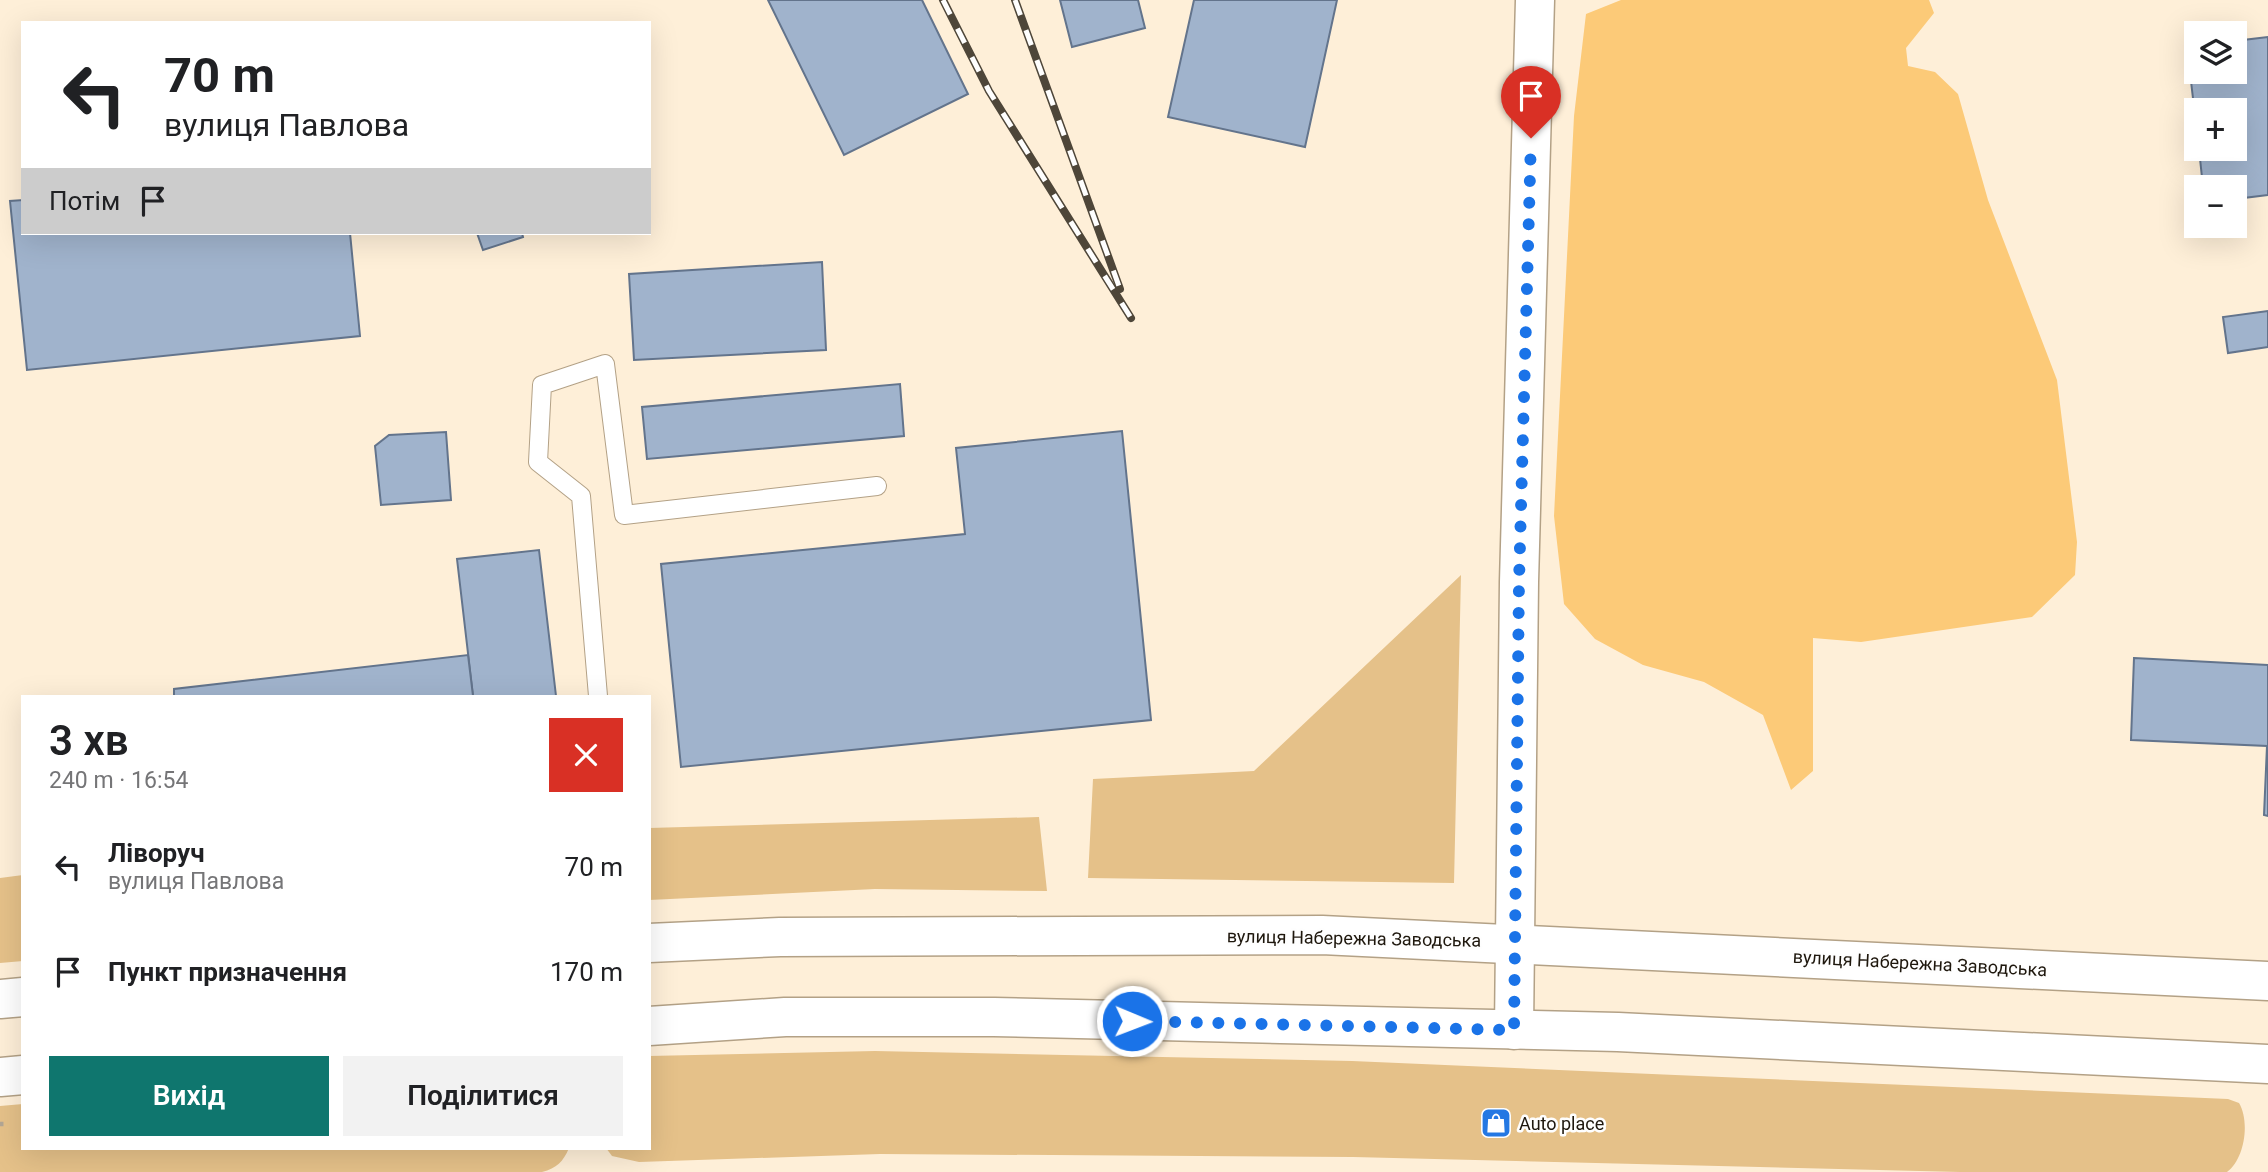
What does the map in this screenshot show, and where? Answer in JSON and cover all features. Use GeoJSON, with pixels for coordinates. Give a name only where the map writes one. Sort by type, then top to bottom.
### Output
{"type":"FeatureCollection","features":[{"type":"Feature","properties":{"kind":"main road"},"geometry":{"type":"LineString","coordinates":[[1514,1030],[1519,582],[1535,0]]}},
{"type":"Feature","properties":{"kind":"main road","name":"вулиця Набережна Заводська"},"geometry":{"type":"LineString","coordinates":[[651,943],[780,937],[1281,935],[1516,943],[2268,981]]}},
{"type":"Feature","properties":{"kind":"main road"},"geometry":{"type":"LineString","coordinates":[[0,999],[21,997]]}},
{"type":"Feature","properties":{"kind":"main road"},"geometry":{"type":"LineString","coordinates":[[651,1026],[785,1017],[994,1017],[1514,1030],[2268,1064]]}},
{"type":"Feature","properties":{"kind":"main road"},"geometry":{"type":"LineString","coordinates":[[0,1077],[21,1075]]}},
{"type":"Feature","properties":{"kind":"lane"},"geometry":{"type":"LineString","coordinates":[[598,695],[581,495],[538,462],[542,385],[605,364],[624,515],[877,486]]}},
{"type":"Feature","properties":{"kind":"shaded area"},"geometry":{"type":"Polygon","coordinates":[[[1621,0],[1929,0],[1934,13],[1906,48],[1908,66],[1935,72],[1958,94],[1988,200],[2057,380],[2077,542],[2075,575],[2032,617],[1861,642],[1813,638],[1813,771],[1791,790],[1763,715],[1704,682],[1643,665],[1595,639],[1564,604],[1554,516],[1574,116],[1586,14],[1621,0]]]}},
{"type":"Feature","properties":{"kind":"shaded area"},"geometry":{"type":"Polygon","coordinates":[[[1461,575],[1454,883],[1088,878],[1093,779],[1254,771],[1461,575]]]}},
{"type":"Feature","properties":{"kind":"shaded area"},"geometry":{"type":"Polygon","coordinates":[[[1039,817],[1047,891],[875,889],[651,900],[651,828],[1039,817]]]}},
{"type":"Feature","properties":{"kind":"shaded area"},"geometry":{"type":"Polygon","coordinates":[[[21,875],[21,961],[0,963],[0,878],[21,875]]]}},
{"type":"Feature","properties":{"kind":"shaded area"},"geometry":{"type":"Polygon","coordinates":[[[875,1051],[1352,1061],[2228,1099],[2239,1103],[2245,1129],[2242,1149],[2227,1172],[1960,1172],[1353,1157],[880,1154],[639,1162],[612,1156],[608,1150],[651,1150],[651,1056],[875,1051]]]}},
{"type":"Feature","properties":{"kind":"shaded area"},"geometry":{"type":"Polygon","coordinates":[[[21,1104],[21,1150],[568,1150],[559,1164],[542,1172],[0,1172],[0,1106],[21,1104]]]}},
{"type":"Feature","properties":{"kind":"building"},"geometry":{"type":"Polygon","coordinates":[[[768,0],[922,0],[968,94],[844,155],[768,0]]]}},
{"type":"Feature","properties":{"kind":"building"},"geometry":{"type":"Polygon","coordinates":[[[1060,0],[1138,0],[1145,28],[1072,47],[1060,0]]]}},
{"type":"Feature","properties":{"kind":"building"},"geometry":{"type":"Polygon","coordinates":[[[1194,0],[1337,0],[1305,147],[1168,117],[1194,0]]]}},
{"type":"Feature","properties":{"kind":"building"},"geometry":{"type":"Polygon","coordinates":[[[2268,37],[2268,195],[2247,198],[2247,175],[2202,175],[2200,161],[2247,161],[2247,98],[2193,98],[2191,84],[2247,84],[2247,40],[2268,37]]]}},
{"type":"Feature","properties":{"kind":"building"},"geometry":{"type":"Polygon","coordinates":[[[21,200],[21,235],[350,235],[360,336],[27,370],[10,201],[21,200]]]}},
{"type":"Feature","properties":{"kind":"building"},"geometry":{"type":"Polygon","coordinates":[[[478,235],[522,235],[523,237],[483,250],[478,235]]]}},
{"type":"Feature","properties":{"kind":"building"},"geometry":{"type":"Polygon","coordinates":[[[822,262],[826,350],[634,360],[629,274],[822,262]]]}},
{"type":"Feature","properties":{"kind":"building"},"geometry":{"type":"Polygon","coordinates":[[[2268,311],[2268,347],[2228,353],[2223,317],[2268,311]]]}},
{"type":"Feature","properties":{"kind":"building"},"geometry":{"type":"Polygon","coordinates":[[[900,384],[904,436],[647,459],[642,407],[900,384]]]}},
{"type":"Feature","properties":{"kind":"building"},"geometry":{"type":"Polygon","coordinates":[[[1122,431],[1151,720],[681,767],[661,564],[965,534],[956,448],[1122,431]]]}},
{"type":"Feature","properties":{"kind":"building"},"geometry":{"type":"Polygon","coordinates":[[[446,432],[451,500],[381,505],[375,446],[389,435],[446,432]]]}},
{"type":"Feature","properties":{"kind":"building"},"geometry":{"type":"Polygon","coordinates":[[[539,550],[556,695],[473,695],[457,559],[539,550]]]}},
{"type":"Feature","properties":{"kind":"building"},"geometry":{"type":"Polygon","coordinates":[[[468,655],[473,695],[174,695],[174,689],[468,655]]]}},
{"type":"Feature","properties":{"kind":"building"},"geometry":{"type":"Polygon","coordinates":[[[2134,658],[2268,665],[2268,816],[2264,815],[2267,746],[2131,740],[2134,658]]]}},
{"type":"Feature","properties":{"kind":"railway"},"geometry":{"type":"LineString","coordinates":[[943,0],[989,91],[1131,318]]}},
{"type":"Feature","properties":{"kind":"railway"},"geometry":{"type":"LineString","coordinates":[[1015,0],[1120,289]]}},
{"type":"Feature","properties":{"kind":"place","name":"Auto place"},"geometry":{"type":"Point","coordinates":[1496,1123]}},
{"type":"Feature","properties":{"kind":"route"},"geometry":{"type":"LineString","coordinates":[[1132,1021],[1514,1030],[1519,582],[1531,138]]}}]}
